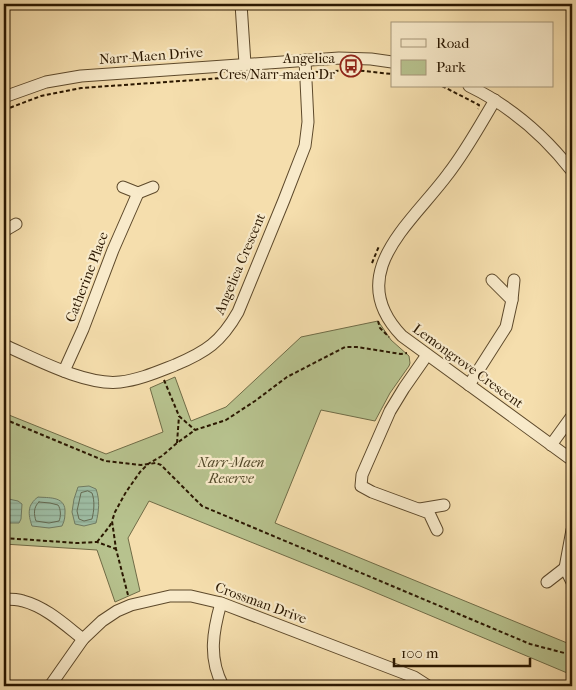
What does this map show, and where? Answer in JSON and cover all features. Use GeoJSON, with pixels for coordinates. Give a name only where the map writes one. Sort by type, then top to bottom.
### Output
{"type":"FeatureCollection","features":[{"type":"Feature","properties":{"kind":"street"},"geometry":{"type":"LineString","coordinates":[[241,4],[245,64]]}},
{"type":"Feature","properties":{"kind":"street","name":"Narr-Maen Drive"},"geometry":{"type":"LineString","coordinates":[[4,96],[46,82],[81,76],[305,60],[352,58],[391,62]]}},
{"type":"Feature","properties":{"kind":"street","name":"Angelica Crescent"},"geometry":{"type":"LineString","coordinates":[[4,345],[87,379],[119,382],[137,379],[188,359],[208,349],[221,337],[238,312],[304,146],[308,122],[305,60]]}},
{"type":"Feature","properties":{"kind":"street"},"geometry":{"type":"LineString","coordinates":[[473,88],[495,100],[521,118],[540,134],[572,171]]}},
{"type":"Feature","properties":{"kind":"street","name":"Lemongrove Crescent"},"geometry":{"type":"LineString","coordinates":[[495,100],[452,169],[400,232],[386,254],[381,269],[380,295],[390,322],[402,336],[572,460]]}},
{"type":"Feature","properties":{"kind":"street"},"geometry":{"type":"LineString","coordinates":[[122,187],[138,193],[152,187]]}},
{"type":"Feature","properties":{"kind":"street","name":"Catherine Place"},"geometry":{"type":"LineString","coordinates":[[64,371],[138,193]]}},
{"type":"Feature","properties":{"kind":"street"},"geometry":{"type":"LineString","coordinates":[[4,230],[16,224]]}},
{"type":"Feature","properties":{"kind":"street"},"geometry":{"type":"LineString","coordinates":[[492,280],[512,300]]}},
{"type":"Feature","properties":{"kind":"street"},"geometry":{"type":"LineString","coordinates":[[469,385],[506,327],[514,280]]}},
{"type":"Feature","properties":{"kind":"street"},"geometry":{"type":"LineString","coordinates":[[427,355],[390,411],[362,476],[361,486],[372,492],[429,513],[436,530]]}},
{"type":"Feature","properties":{"kind":"street"},"geometry":{"type":"LineString","coordinates":[[551,445],[572,416]]}},
{"type":"Feature","properties":{"kind":"street"},"geometry":{"type":"LineString","coordinates":[[420,509],[444,505]]}},
{"type":"Feature","properties":{"kind":"street"},"geometry":{"type":"LineString","coordinates":[[572,530],[565,568],[572,582]]}},
{"type":"Feature","properties":{"kind":"street"},"geometry":{"type":"LineString","coordinates":[[547,582],[565,568]]}},
{"type":"Feature","properties":{"kind":"street","name":"Crossman Drive"},"geometry":{"type":"LineString","coordinates":[[50,686],[83,639],[102,621],[117,611],[131,605],[170,596],[191,596],[221,603],[414,677],[428,686]]}},
{"type":"Feature","properties":{"kind":"street"},"geometry":{"type":"LineString","coordinates":[[4,599],[21,600],[38,607],[64,623],[83,639]]}},
{"type":"Feature","properties":{"kind":"street"},"geometry":{"type":"LineString","coordinates":[[221,603],[214,628],[213,645],[215,665],[223,686]]}},
{"type":"Feature","properties":{"kind":"path"},"geometry":{"type":"LineString","coordinates":[[4,110],[41,96],[81,88],[306,72],[354,70],[391,74]]}},
{"type":"Feature","properties":{"kind":"path"},"geometry":{"type":"LineString","coordinates":[[446,88],[479,105],[477,111]]}},
{"type":"Feature","properties":{"kind":"path"},"geometry":{"type":"LineString","coordinates":[[372,264],[377,248],[382,241]]}},
{"type":"Feature","properties":{"kind":"path"},"geometry":{"type":"LineString","coordinates":[[377,319],[380,328],[394,342]]}},
{"type":"Feature","properties":{"kind":"path"},"geometry":{"type":"LineString","coordinates":[[97,542],[109,528],[126,492],[140,472],[148,464],[162,456],[195,430],[226,420],[287,377],[345,347],[401,354],[408,353],[401,348]]}},
{"type":"Feature","properties":{"kind":"path"},"geometry":{"type":"LineString","coordinates":[[160,371],[179,416],[195,430]]}},
{"type":"Feature","properties":{"kind":"path"},"geometry":{"type":"LineString","coordinates":[[177,443],[179,416]]}},
{"type":"Feature","properties":{"kind":"path"},"geometry":{"type":"LineString","coordinates":[[4,419],[105,461],[141,465],[156,463],[161,465],[202,506],[530,644],[572,655]]}},
{"type":"Feature","properties":{"kind":"path"},"geometry":{"type":"LineString","coordinates":[[112,521],[116,549],[131,605]]}},
{"type":"Feature","properties":{"kind":"path"},"geometry":{"type":"LineString","coordinates":[[4,538],[77,543],[97,542],[116,549]]}},
{"type":"Feature","properties":{"kind":"green space","name":"Narr-Maen Reserve"},"geometry":{"type":"Polygon","coordinates":[[[378,321],[391,340],[409,356],[409,366],[390,393],[375,421],[321,410],[275,523],[572,645],[572,675],[360,586],[149,501],[128,538],[140,591],[115,602],[97,550],[4,544],[4,413],[106,454],[163,432],[150,388],[175,377],[191,421],[226,407],[301,337],[378,321]]]}},
{"type":"Feature","properties":{"kind":"water"},"geometry":{"type":"Polygon","coordinates":[[[89,486],[96,489],[98,497],[96,523],[84,526],[75,524],[72,512],[78,487],[89,486]]]}},
{"type":"Feature","properties":{"kind":"water"},"geometry":{"type":"Polygon","coordinates":[[[38,497],[55,499],[62,502],[65,518],[62,526],[49,528],[32,526],[29,510],[34,500],[38,497]]]}},
{"type":"Feature","properties":{"kind":"water"},"geometry":{"type":"Polygon","coordinates":[[[4,498],[18,501],[22,504],[19,523],[4,523],[4,498]]]}},
{"type":"Feature","properties":{"kind":"place","name":"Angelica Cres/Narr-maen Dr"},"geometry":{"type":"Point","coordinates":[351,66]}}]}
